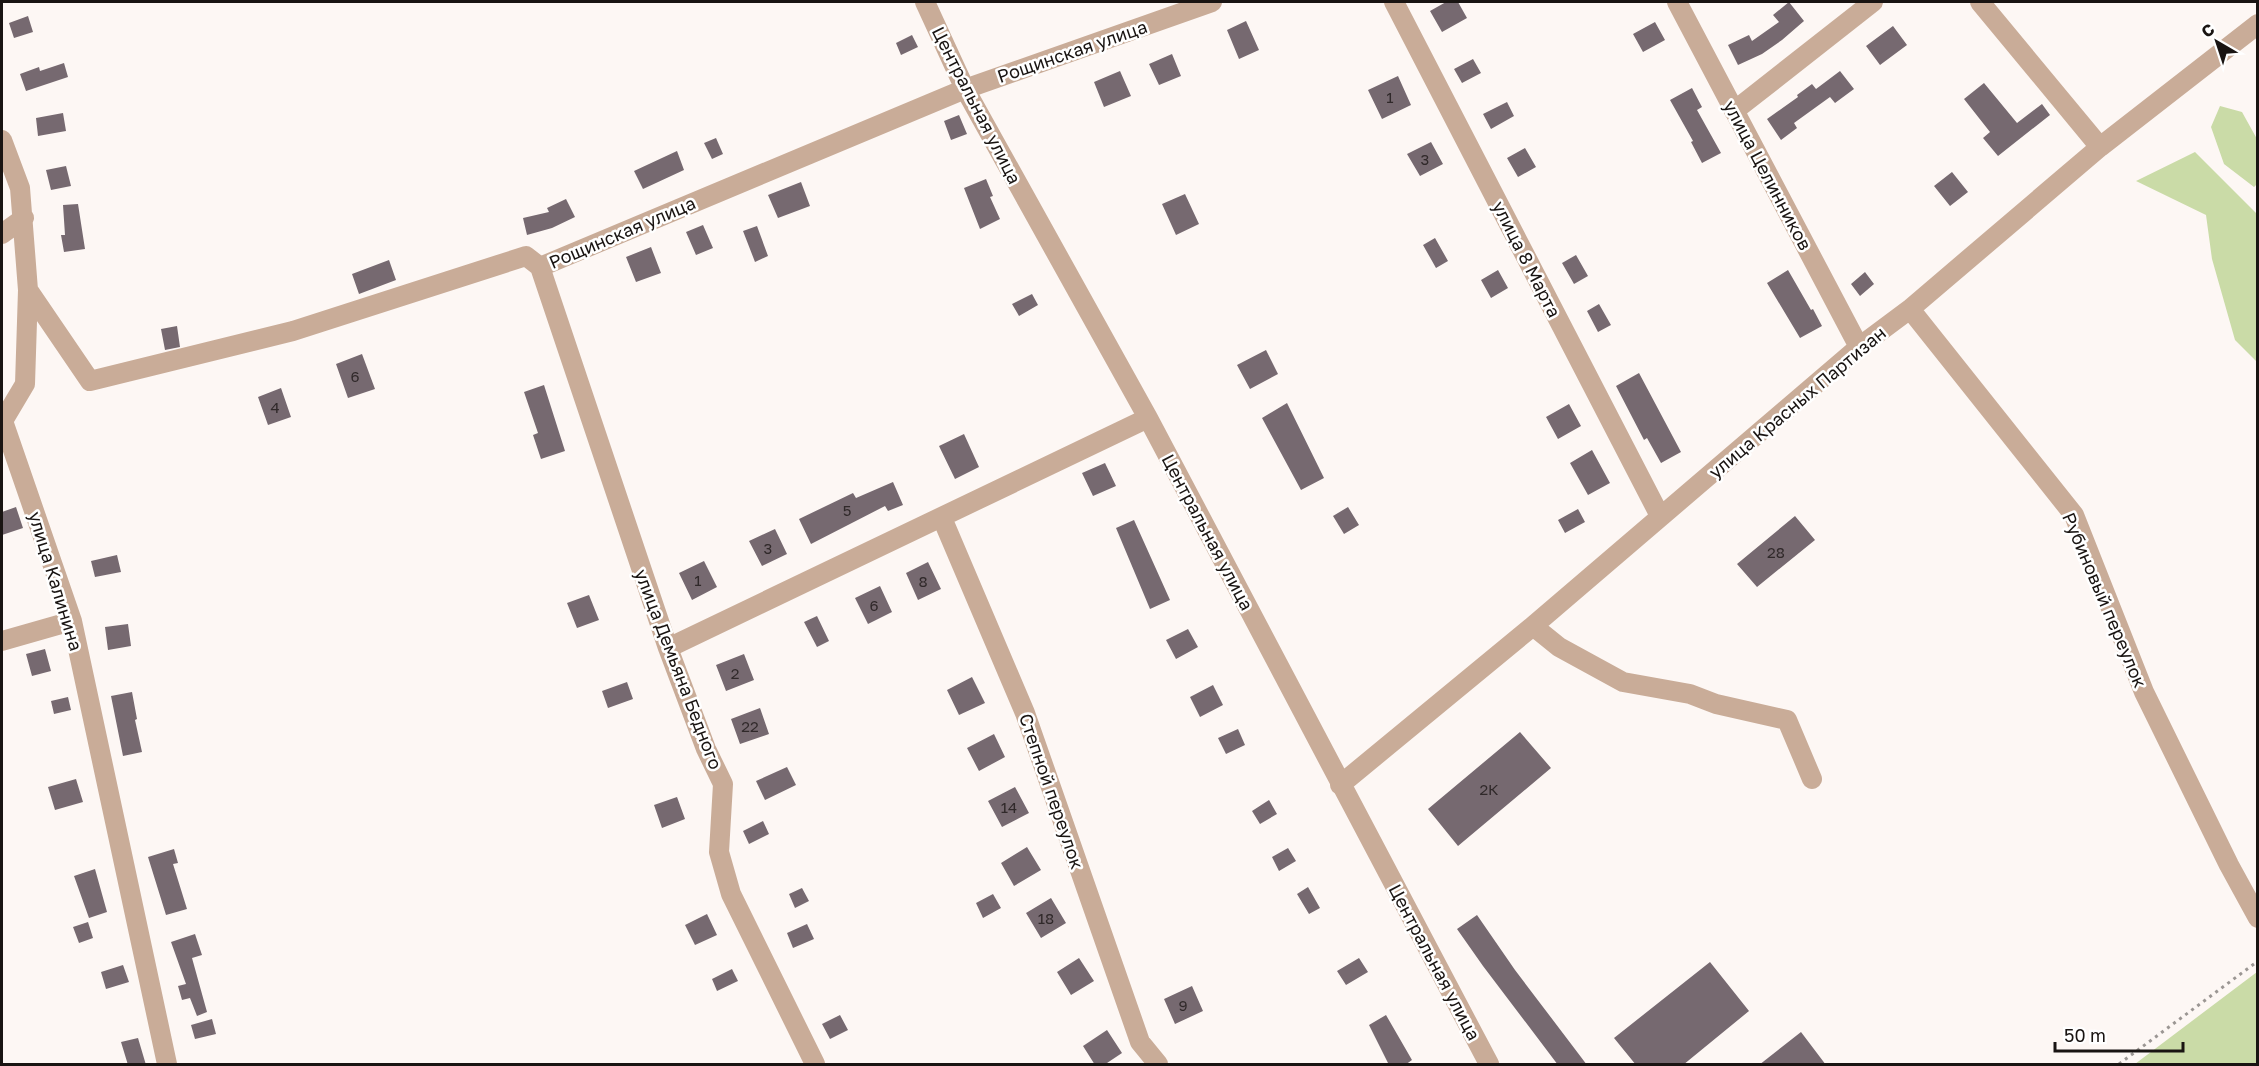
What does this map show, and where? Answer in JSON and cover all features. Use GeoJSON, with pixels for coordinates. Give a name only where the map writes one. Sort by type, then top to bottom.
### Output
{"type":"FeatureCollection","features":[{"type":"Feature","properties":{"kind":"street","name":"Центральная улица"},"geometry":{"type":"LineString","coordinates":[[925,2],[965,89],[1148,418],[1489,1065]]}},
{"type":"Feature","properties":{"kind":"street","name":"Рощинская улица"},"geometry":{"type":"LineString","coordinates":[[28,290],[90,381],[293,331],[526,256],[540,267],[965,89],[1212,2]]}},
{"type":"Feature","properties":{"kind":"street","name":"улица 8 Марта"},"geometry":{"type":"LineString","coordinates":[[1394,2],[1660,516]]}},
{"type":"Feature","properties":{"kind":"street","name":"улица Целинников"},"geometry":{"type":"LineString","coordinates":[[1677,2],[1859,347]]}},
{"type":"Feature","properties":{"kind":"street"},"geometry":{"type":"LineString","coordinates":[[1734,111],[1873,2]]}},
{"type":"Feature","properties":{"kind":"street"},"geometry":{"type":"LineString","coordinates":[[1980,2],[2100,147]]}},
{"type":"Feature","properties":{"kind":"street","name":"улица Красных Партизан"},"geometry":{"type":"LineString","coordinates":[[1340,785],[1533,627],[1859,347],[1910,309],[2100,147],[2258,24]]}},
{"type":"Feature","properties":{"kind":"street","name":"улица Калинина"},"geometry":{"type":"LineString","coordinates":[[2,140],[20,188],[28,290],[25,384],[3,421],[72,621],[167,1065]]}},
{"type":"Feature","properties":{"kind":"street"},"geometry":{"type":"LineString","coordinates":[[2,234],[24,219]]}},
{"type":"Feature","properties":{"kind":"street","name":"улица Демьяна Бедного"},"geometry":{"type":"LineString","coordinates":[[540,267],[668,648],[706,749],[723,784],[719,852],[730,894],[815,1065]]}},
{"type":"Feature","properties":{"kind":"street","name":"Рубиновый переулок"},"geometry":{"type":"LineString","coordinates":[[1910,309],[2074,515],[2144,692],[2229,865],[2258,918]]}},
{"type":"Feature","properties":{"kind":"street"},"geometry":{"type":"LineString","coordinates":[[668,648],[942,519],[1148,418]]}},
{"type":"Feature","properties":{"kind":"street","name":"Степной переулок"},"geometry":{"type":"LineString","coordinates":[[942,519],[1025,713],[1140,1042],[1158,1065]]}},
{"type":"Feature","properties":{"kind":"street"},"geometry":{"type":"LineString","coordinates":[[2,640],[72,621]]}},
{"type":"Feature","properties":{"kind":"street"},"geometry":{"type":"LineString","coordinates":[[1533,627],[1559,647],[1623,682],[1690,694],[1716,704],[1787,720],[1812,779]]}},
{"type":"Feature","properties":{"kind":"path"},"geometry":{"type":"LineString","coordinates":[[2119,1065],[2258,961]]}},
{"type":"Feature","properties":{"kind":"green space"},"geometry":{"type":"Polygon","coordinates":[[[2220,106],[2242,112],[2257,139],[2257,184],[2254,187],[2224,164],[2211,127],[2220,106]]]}},
{"type":"Feature","properties":{"kind":"green space"},"geometry":{"type":"Polygon","coordinates":[[[2195,152],[2257,214],[2257,362],[2235,340],[2212,259],[2206,215],[2136,181],[2195,152]]]}},
{"type":"Feature","properties":{"kind":"green space"},"geometry":{"type":"Polygon","coordinates":[[[2257,972],[2257,1064],[2135,1064],[2249,978],[2257,972]]]}},
{"type":"Feature","properties":{"kind":"building"},"geometry":{"type":"Polygon","coordinates":[[[1446,2],[1458,2],[1467,18],[1442,32],[1430,11],[1446,2]]]}},
{"type":"Feature","properties":{"kind":"building"},"geometry":{"type":"Polygon","coordinates":[[[1789,2],[1804,21],[1762,54],[1738,65],[1728,45],[1749,35],[1752,41],[1779,22],[1773,15],[1789,2]]]}},
{"type":"Feature","properties":{"kind":"building"},"geometry":{"type":"Polygon","coordinates":[[[28,16],[33,32],[14,38],[9,23],[28,16]]]}},
{"type":"Feature","properties":{"kind":"building"},"geometry":{"type":"Polygon","coordinates":[[[1246,21],[1259,50],[1239,59],[1227,30],[1246,21]]]}},
{"type":"Feature","properties":{"kind":"building"},"geometry":{"type":"Polygon","coordinates":[[[1655,22],[1665,40],[1643,52],[1633,34],[1655,22]]]}},
{"type":"Feature","properties":{"kind":"building"},"geometry":{"type":"Polygon","coordinates":[[[1893,26],[1907,45],[1880,65],[1866,46],[1893,26]]]}},
{"type":"Feature","properties":{"kind":"building"},"geometry":{"type":"Polygon","coordinates":[[[912,35],[918,47],[901,55],[896,43],[912,35]]]}},
{"type":"Feature","properties":{"kind":"building"},"geometry":{"type":"Polygon","coordinates":[[[1172,54],[1181,76],[1159,85],[1149,64],[1172,54]]]}},
{"type":"Feature","properties":{"kind":"building"},"geometry":{"type":"Polygon","coordinates":[[[1473,59],[1481,73],[1462,83],[1454,69],[1473,59]]]}},
{"type":"Feature","properties":{"kind":"building"},"geometry":{"type":"Polygon","coordinates":[[[64,63],[68,77],[26,91],[20,74],[39,67],[40,71],[64,63]]]}},
{"type":"Feature","properties":{"kind":"building"},"geometry":{"type":"Polygon","coordinates":[[[1120,71],[1131,96],[1104,107],[1094,82],[1120,71]]]}},
{"type":"Feature","properties":{"kind":"building"},"geometry":{"type":"Polygon","coordinates":[[[1840,71],[1854,89],[1835,103],[1830,97],[1794,123],[1797,128],[1781,140],[1767,119],[1812,84],[1816,89],[1840,71]]]}},
{"type":"Feature","properties":{"kind":"building"},"geometry":{"type":"Polygon","coordinates":[[[1398,76],[1411,105],[1382,119],[1368,90],[1398,76]]]}},
{"type":"Feature","properties":{"kind":"building"},"geometry":{"type":"Polygon","coordinates":[[[1984,83],[2017,123],[2042,104],[2050,115],[1998,156],[1983,138],[1990,132],[1964,99],[1984,83]]]}},
{"type":"Feature","properties":{"kind":"building"},"geometry":{"type":"Polygon","coordinates":[[[1692,88],[1702,107],[1697,110],[1721,153],[1702,163],[1691,142],[1693,141],[1670,100],[1692,88]]]}},
{"type":"Feature","properties":{"kind":"building"},"geometry":{"type":"Polygon","coordinates":[[[1507,102],[1514,116],[1491,129],[1483,114],[1507,102]]]}},
{"type":"Feature","properties":{"kind":"building"},"geometry":{"type":"Polygon","coordinates":[[[63,113],[66,131],[38,136],[36,118],[63,113]]]}},
{"type":"Feature","properties":{"kind":"building"},"geometry":{"type":"Polygon","coordinates":[[[959,115],[967,134],[951,140],[944,121],[959,115]]]}},
{"type":"Feature","properties":{"kind":"building"},"geometry":{"type":"Polygon","coordinates":[[[716,138],[723,154],[712,159],[704,143],[716,138]]]}},
{"type":"Feature","properties":{"kind":"building"},"geometry":{"type":"Polygon","coordinates":[[[1431,142],[1443,164],[1420,176],[1407,154],[1431,142]]]}},
{"type":"Feature","properties":{"kind":"building"},"geometry":{"type":"Polygon","coordinates":[[[1525,148],[1536,167],[1518,177],[1507,158],[1525,148]]]}},
{"type":"Feature","properties":{"kind":"building"},"geometry":{"type":"Polygon","coordinates":[[[677,151],[684,170],[643,189],[634,171],[677,151]]]}},
{"type":"Feature","properties":{"kind":"building"},"geometry":{"type":"Polygon","coordinates":[[[66,166],[71,186],[51,190],[46,170],[66,166]]]}},
{"type":"Feature","properties":{"kind":"building"},"geometry":{"type":"Polygon","coordinates":[[[1952,172],[1968,192],[1950,206],[1934,186],[1952,172]]]}},
{"type":"Feature","properties":{"kind":"building"},"geometry":{"type":"Polygon","coordinates":[[[986,179],[993,196],[990,197],[1000,219],[980,229],[964,188],[986,179]]]}},
{"type":"Feature","properties":{"kind":"building"},"geometry":{"type":"Polygon","coordinates":[[[801,182],[810,206],[778,218],[768,195],[801,182]]]}},
{"type":"Feature","properties":{"kind":"building"},"geometry":{"type":"Polygon","coordinates":[[[1185,194],[1199,224],[1176,235],[1162,204],[1185,194]]]}},
{"type":"Feature","properties":{"kind":"building"},"geometry":{"type":"Polygon","coordinates":[[[566,199],[575,217],[552,228],[527,235],[523,218],[549,212],[547,208],[566,199]]]}},
{"type":"Feature","properties":{"kind":"building"},"geometry":{"type":"Polygon","coordinates":[[[78,204],[85,249],[64,252],[61,235],[65,235],[63,205],[78,204]]]}},
{"type":"Feature","properties":{"kind":"building"},"geometry":{"type":"Polygon","coordinates":[[[703,225],[713,248],[696,255],[686,232],[703,225]]]}},
{"type":"Feature","properties":{"kind":"building"},"geometry":{"type":"Polygon","coordinates":[[[757,226],[768,256],[755,262],[743,231],[757,226]]]}},
{"type":"Feature","properties":{"kind":"building"},"geometry":{"type":"Polygon","coordinates":[[[1435,238],[1448,261],[1436,268],[1423,245],[1435,238]]]}},
{"type":"Feature","properties":{"kind":"building"},"geometry":{"type":"Polygon","coordinates":[[[651,247],[661,273],[636,282],[626,257],[651,247]]]}},
{"type":"Feature","properties":{"kind":"building"},"geometry":{"type":"Polygon","coordinates":[[[1576,255],[1588,276],[1574,284],[1562,263],[1576,255]]]}},
{"type":"Feature","properties":{"kind":"building"},"geometry":{"type":"Polygon","coordinates":[[[389,260],[396,280],[359,294],[352,274],[389,260]]]}},
{"type":"Feature","properties":{"kind":"building"},"geometry":{"type":"Polygon","coordinates":[[[1498,270],[1508,288],[1491,298],[1481,280],[1498,270]]]}},
{"type":"Feature","properties":{"kind":"building"},"geometry":{"type":"Polygon","coordinates":[[[1788,270],[1822,326],[1800,338],[1767,283],[1788,270]]]}},
{"type":"Feature","properties":{"kind":"building"},"geometry":{"type":"Polygon","coordinates":[[[1865,272],[1874,284],[1860,296],[1851,284],[1865,272]]]}},
{"type":"Feature","properties":{"kind":"building"},"geometry":{"type":"Polygon","coordinates":[[[1032,294],[1038,305],[1019,316],[1012,304],[1032,294]]]}},
{"type":"Feature","properties":{"kind":"building"},"geometry":{"type":"Polygon","coordinates":[[[1599,304],[1611,325],[1598,332],[1587,311],[1599,304]]]}},
{"type":"Feature","properties":{"kind":"building"},"geometry":{"type":"Polygon","coordinates":[[[177,326],[180,347],[165,350],[161,329],[177,326]]]}},
{"type":"Feature","properties":{"kind":"building"},"geometry":{"type":"Polygon","coordinates":[[[1266,350],[1278,374],[1250,389],[1237,365],[1266,350]]]}},
{"type":"Feature","properties":{"kind":"building"},"geometry":{"type":"Polygon","coordinates":[[[362,354],[375,389],[348,398],[336,364],[362,354]]]}},
{"type":"Feature","properties":{"kind":"building"},"geometry":{"type":"Polygon","coordinates":[[[1639,373],[1681,452],[1661,463],[1647,438],[1644,440],[1616,386],[1639,373]]]}},
{"type":"Feature","properties":{"kind":"building"},"geometry":{"type":"Polygon","coordinates":[[[544,385],[565,451],[541,459],[533,435],[538,433],[524,392],[544,385]]]}},
{"type":"Feature","properties":{"kind":"building"},"geometry":{"type":"Polygon","coordinates":[[[281,388],[291,417],[268,425],[258,397],[281,388]]]}},
{"type":"Feature","properties":{"kind":"building"},"geometry":{"type":"Polygon","coordinates":[[[1287,403],[1324,478],[1301,490],[1262,418],[1287,403]]]}},
{"type":"Feature","properties":{"kind":"building"},"geometry":{"type":"Polygon","coordinates":[[[1569,404],[1581,426],[1558,439],[1546,417],[1569,404]]]}},
{"type":"Feature","properties":{"kind":"building"},"geometry":{"type":"Polygon","coordinates":[[[964,434],[979,467],[955,479],[939,446],[964,434]]]}},
{"type":"Feature","properties":{"kind":"building"},"geometry":{"type":"Polygon","coordinates":[[[1592,450],[1610,483],[1588,495],[1570,463],[1592,450]]]}},
{"type":"Feature","properties":{"kind":"building"},"geometry":{"type":"Polygon","coordinates":[[[1105,463],[1116,486],[1093,496],[1082,473],[1105,463]]]}},
{"type":"Feature","properties":{"kind":"building"},"geometry":{"type":"Polygon","coordinates":[[[893,482],[903,505],[888,511],[885,506],[811,544],[799,519],[853,493],[856,498],[893,482]]]}},
{"type":"Feature","properties":{"kind":"building"},"geometry":{"type":"Polygon","coordinates":[[[16,507],[23,528],[2,535],[2,512],[16,507]]]}},
{"type":"Feature","properties":{"kind":"building"},"geometry":{"type":"Polygon","coordinates":[[[1348,507],[1359,525],[1344,534],[1333,516],[1348,507]]]}},
{"type":"Feature","properties":{"kind":"building"},"geometry":{"type":"Polygon","coordinates":[[[1578,509],[1585,522],[1565,533],[1558,520],[1578,509]]]}},
{"type":"Feature","properties":{"kind":"building"},"geometry":{"type":"Polygon","coordinates":[[[1795,516],[1815,540],[1757,587],[1737,564],[1795,516]]]}},
{"type":"Feature","properties":{"kind":"building"},"geometry":{"type":"Polygon","coordinates":[[[1134,520],[1170,600],[1150,609],[1116,528],[1134,520]]]}},
{"type":"Feature","properties":{"kind":"building"},"geometry":{"type":"Polygon","coordinates":[[[775,529],[787,554],[762,566],[749,541],[775,529]]]}},
{"type":"Feature","properties":{"kind":"building"},"geometry":{"type":"Polygon","coordinates":[[[117,555],[121,572],[95,577],[91,561],[117,555]]]}},
{"type":"Feature","properties":{"kind":"building"},"geometry":{"type":"Polygon","coordinates":[[[704,561],[717,587],[692,600],[679,573],[704,561]]]}},
{"type":"Feature","properties":{"kind":"building"},"geometry":{"type":"Polygon","coordinates":[[[928,562],[941,589],[918,600],[906,573],[928,562]]]}},
{"type":"Feature","properties":{"kind":"building"},"geometry":{"type":"Polygon","coordinates":[[[880,586],[892,612],[868,624],[855,598],[880,586]]]}},
{"type":"Feature","properties":{"kind":"building"},"geometry":{"type":"Polygon","coordinates":[[[589,595],[599,620],[577,628],[567,603],[589,595]]]}},
{"type":"Feature","properties":{"kind":"building"},"geometry":{"type":"Polygon","coordinates":[[[817,616],[829,641],[817,647],[804,622],[817,616]]]}},
{"type":"Feature","properties":{"kind":"building"},"geometry":{"type":"Polygon","coordinates":[[[128,624],[131,646],[108,650],[105,627],[128,624]]]}},
{"type":"Feature","properties":{"kind":"building"},"geometry":{"type":"Polygon","coordinates":[[[1188,629],[1198,647],[1176,659],[1166,640],[1188,629]]]}},
{"type":"Feature","properties":{"kind":"building"},"geometry":{"type":"Polygon","coordinates":[[[45,649],[51,671],[32,676],[26,654],[45,649]]]}},
{"type":"Feature","properties":{"kind":"building"},"geometry":{"type":"Polygon","coordinates":[[[744,654],[754,680],[726,691],[716,665],[744,654]]]}},
{"type":"Feature","properties":{"kind":"building"},"geometry":{"type":"Polygon","coordinates":[[[972,677],[985,703],[959,715],[947,690],[972,677]]]}},
{"type":"Feature","properties":{"kind":"building"},"geometry":{"type":"Polygon","coordinates":[[[627,682],[633,699],[608,708],[602,691],[627,682]]]}},
{"type":"Feature","properties":{"kind":"building"},"geometry":{"type":"Polygon","coordinates":[[[1213,685],[1223,705],[1200,717],[1190,697],[1213,685]]]}},
{"type":"Feature","properties":{"kind":"building"},"geometry":{"type":"Polygon","coordinates":[[[132,692],[142,752],[123,756],[111,696],[132,692]]]}},
{"type":"Feature","properties":{"kind":"building"},"geometry":{"type":"Polygon","coordinates":[[[68,697],[71,710],[54,714],[51,701],[68,697]]]}},
{"type":"Feature","properties":{"kind":"building"},"geometry":{"type":"Polygon","coordinates":[[[760,708],[769,734],[740,744],[731,719],[760,708]]]}},
{"type":"Feature","properties":{"kind":"building"},"geometry":{"type":"Polygon","coordinates":[[[1238,729],[1245,745],[1226,754],[1218,738],[1238,729]]]}},
{"type":"Feature","properties":{"kind":"building"},"geometry":{"type":"Polygon","coordinates":[[[1520,732],[1551,768],[1458,846],[1428,809],[1520,732]]]}},
{"type":"Feature","properties":{"kind":"building"},"geometry":{"type":"Polygon","coordinates":[[[994,734],[1005,757],[979,771],[967,748],[994,734]]]}},
{"type":"Feature","properties":{"kind":"building"},"geometry":{"type":"Polygon","coordinates":[[[787,767],[796,785],[765,800],[756,781],[787,767]]]}},
{"type":"Feature","properties":{"kind":"building"},"geometry":{"type":"Polygon","coordinates":[[[76,779],[83,802],[55,810],[48,787],[76,779]]]}},
{"type":"Feature","properties":{"kind":"building"},"geometry":{"type":"Polygon","coordinates":[[[1015,787],[1029,813],[1002,827],[988,801],[1015,787]]]}},
{"type":"Feature","properties":{"kind":"building"},"geometry":{"type":"Polygon","coordinates":[[[677,797],[685,819],[662,828],[654,805],[677,797]]]}},
{"type":"Feature","properties":{"kind":"building"},"geometry":{"type":"Polygon","coordinates":[[[1269,800],[1277,814],[1260,824],[1252,811],[1269,800]]]}},
{"type":"Feature","properties":{"kind":"building"},"geometry":{"type":"Polygon","coordinates":[[[763,821],[769,834],[749,844],[743,831],[763,821]]]}},
{"type":"Feature","properties":{"kind":"building"},"geometry":{"type":"Polygon","coordinates":[[[1027,847],[1041,870],[1014,886],[1001,863],[1027,847]]]}},
{"type":"Feature","properties":{"kind":"building"},"geometry":{"type":"Polygon","coordinates":[[[1288,848],[1296,861],[1279,871],[1272,857],[1288,848]]]}},
{"type":"Feature","properties":{"kind":"building"},"geometry":{"type":"Polygon","coordinates":[[[174,849],[178,863],[173,864],[187,909],[166,915],[148,857],[174,849]]]}},
{"type":"Feature","properties":{"kind":"building"},"geometry":{"type":"Polygon","coordinates":[[[95,869],[107,912],[89,918],[74,876],[95,869]]]}},
{"type":"Feature","properties":{"kind":"building"},"geometry":{"type":"Polygon","coordinates":[[[1308,887],[1320,908],[1309,914],[1297,894],[1308,887]]]}},
{"type":"Feature","properties":{"kind":"building"},"geometry":{"type":"Polygon","coordinates":[[[802,888],[809,901],[795,908],[789,894],[802,888]]]}},
{"type":"Feature","properties":{"kind":"building"},"geometry":{"type":"Polygon","coordinates":[[[993,894],[1001,908],[983,918],[976,903],[993,894]]]}},
{"type":"Feature","properties":{"kind":"building"},"geometry":{"type":"Polygon","coordinates":[[[1051,898],[1066,923],[1041,938],[1026,913],[1051,898]]]}},
{"type":"Feature","properties":{"kind":"building"},"geometry":{"type":"Polygon","coordinates":[[[707,914],[717,935],[695,945],[685,925],[707,914]]]}},
{"type":"Feature","properties":{"kind":"building"},"geometry":{"type":"Polygon","coordinates":[[[1477,915],[1515,970],[1587,1065],[1558,1065],[1483,966],[1457,929],[1477,915]]]}},
{"type":"Feature","properties":{"kind":"building"},"geometry":{"type":"Polygon","coordinates":[[[88,922],[93,938],[79,943],[73,927],[88,922]]]}},
{"type":"Feature","properties":{"kind":"building"},"geometry":{"type":"Polygon","coordinates":[[[807,924],[814,939],[793,948],[787,933],[807,924]]]}},
{"type":"Feature","properties":{"kind":"building"},"geometry":{"type":"Polygon","coordinates":[[[195,934],[202,955],[192,958],[207,1012],[197,1016],[190,998],[182,1000],[178,986],[186,984],[171,942],[195,934]]]}},
{"type":"Feature","properties":{"kind":"building"},"geometry":{"type":"Polygon","coordinates":[[[1079,958],[1094,981],[1071,995],[1057,972],[1079,958]]]}},
{"type":"Feature","properties":{"kind":"building"},"geometry":{"type":"Polygon","coordinates":[[[1359,958],[1368,972],[1346,985],[1337,971],[1359,958]]]}},
{"type":"Feature","properties":{"kind":"building"},"geometry":{"type":"Polygon","coordinates":[[[1710,962],[1749,1011],[1683,1065],[1636,1065],[1614,1038],[1710,962]]]}},
{"type":"Feature","properties":{"kind":"building"},"geometry":{"type":"Polygon","coordinates":[[[123,965],[129,982],[106,989],[101,972],[123,965]]]}},
{"type":"Feature","properties":{"kind":"building"},"geometry":{"type":"Polygon","coordinates":[[[732,969],[738,981],[717,991],[712,979],[732,969]]]}},
{"type":"Feature","properties":{"kind":"building"},"geometry":{"type":"Polygon","coordinates":[[[1192,986],[1203,1011],[1175,1024],[1164,999],[1192,986]]]}},
{"type":"Feature","properties":{"kind":"building"},"geometry":{"type":"Polygon","coordinates":[[[840,1015],[848,1030],[830,1039],[822,1024],[840,1015]]]}},
{"type":"Feature","properties":{"kind":"building"},"geometry":{"type":"Polygon","coordinates":[[[1386,1015],[1412,1060],[1405,1065],[1389,1065],[1369,1025],[1386,1015]]]}},
{"type":"Feature","properties":{"kind":"building"},"geometry":{"type":"Polygon","coordinates":[[[212,1019],[216,1034],[195,1039],[191,1025],[212,1019]]]}},
{"type":"Feature","properties":{"kind":"building"},"geometry":{"type":"Polygon","coordinates":[[[1107,1030],[1122,1053],[1104,1065],[1095,1065],[1083,1046],[1107,1030]]]}},
{"type":"Feature","properties":{"kind":"building"},"geometry":{"type":"Polygon","coordinates":[[[1801,1032],[1826,1065],[1759,1065],[1801,1032]]]}},
{"type":"Feature","properties":{"kind":"building"},"geometry":{"type":"Polygon","coordinates":[[[138,1038],[146,1065],[128,1065],[121,1042],[138,1038]]]}}]}
